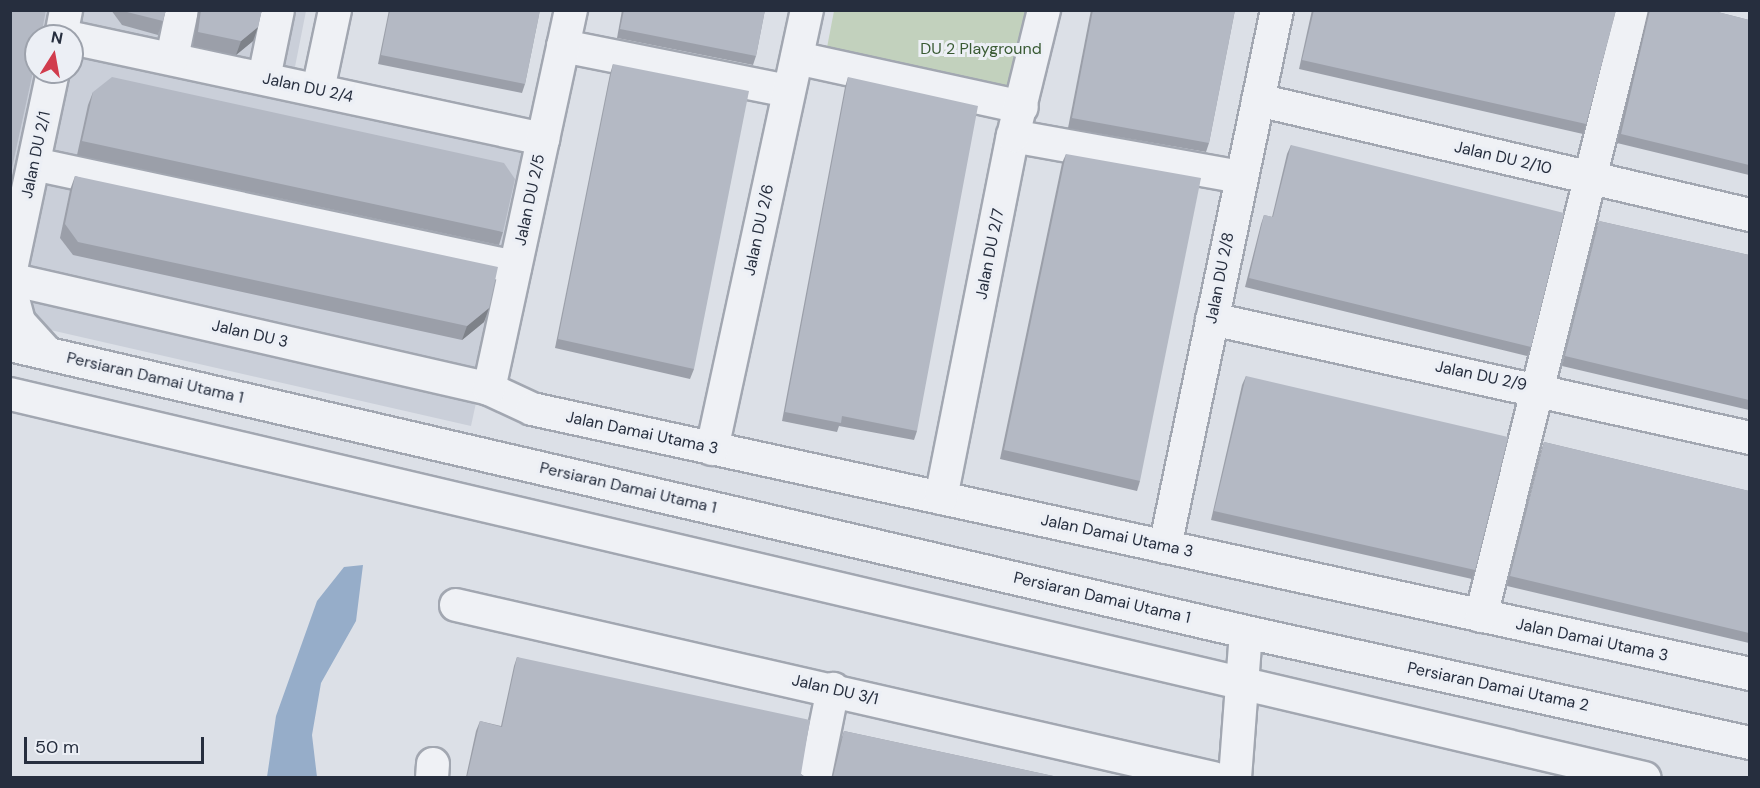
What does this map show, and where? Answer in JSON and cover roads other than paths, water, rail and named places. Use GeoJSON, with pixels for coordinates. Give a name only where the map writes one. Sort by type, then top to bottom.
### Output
{"type":"FeatureCollection","features":[{"type":"Feature","properties":{"kind":"street"},"geometry":{"type":"LineString","coordinates":[[172,58],[182,10]]}},
{"type":"Feature","properties":{"kind":"street"},"geometry":{"type":"LineString","coordinates":[[264,78],[278,10]]}},
{"type":"Feature","properties":{"kind":"street"},"geometry":{"type":"LineString","coordinates":[[318,90],[335,10]]}},
{"type":"Feature","properties":{"kind":"street","name":"Jalan DU 2/5"},"geometry":{"type":"LineString","coordinates":[[489,389],[571,10]]}},
{"type":"Feature","properties":{"kind":"street","name":"Jalan DU 2/6"},"geometry":{"type":"LineString","coordinates":[[712,449],[807,10]]}},
{"type":"Feature","properties":{"kind":"street","name":"Jalan DU 2/7"},"geometry":{"type":"LineString","coordinates":[[941,498],[1018,122],[1044,10]]}},
{"type":"Feature","properties":{"kind":"street","name":"Jalan DU 2/8"},"geometry":{"type":"LineString","coordinates":[[1165,547],[1277,10]]}},
{"type":"Feature","properties":{"kind":"street"},"geometry":{"type":"LineString","coordinates":[[1481,616],[1539,388],[1588,178],[1632,10]]}},
{"type":"Feature","properties":{"kind":"street","name":"Jalan DU 2/4"},"geometry":{"type":"LineString","coordinates":[[84,40],[543,139]]}},
{"type":"Feature","properties":{"kind":"street"},"geometry":{"type":"LineString","coordinates":[[563,46],[789,91]]}},
{"type":"Feature","properties":{"kind":"street"},"geometry":{"type":"LineString","coordinates":[[796,58],[1018,122],[1241,177]]}},
{"type":"Feature","properties":{"kind":"street","name":"Jalan DU 2/1"},"geometry":{"type":"LineString","coordinates":[[10,274],[51,84]]}},
{"type":"Feature","properties":{"kind":"street","name":"Jalan DU 2/10"},"geometry":{"type":"LineString","coordinates":[[1258,100],[1749,215]]}},
{"type":"Feature","properties":{"kind":"street"},"geometry":{"type":"LineString","coordinates":[[34,164],[515,267]]}},
{"type":"Feature","properties":{"kind":"street","name":"Jalan DU 3"},"geometry":{"type":"LineString","coordinates":[[10,279],[489,389]]}},
{"type":"Feature","properties":{"kind":"street"},"geometry":{"type":"LineString","coordinates":[[10,288],[19,322],[48,354]]}},
{"type":"Feature","properties":{"kind":"street","name":"Jalan DU 2/9"},"geometry":{"type":"LineString","coordinates":[[1212,318],[1539,388],[1749,438]]}},
{"type":"Feature","properties":{"kind":"street","name":"Persiaran Damai Utama 1"},"geometry":{"type":"LineString","coordinates":[[10,345],[1246,632]]}},
{"type":"Feature","properties":{"kind":"street","name":"Jalan Damai Utama 3"},"geometry":{"type":"LineString","coordinates":[[489,389],[532,409],[1749,674]]}},
{"type":"Feature","properties":{"kind":"street"},"geometry":{"type":"LineString","coordinates":[[10,394],[1242,685],[1644,777]]}},
{"type":"Feature","properties":{"kind":"street","name":"Jalan DU 3/1"},"geometry":{"type":"LineString","coordinates":[[456,605],[1213,777]]}},
{"type":"Feature","properties":{"kind":"street"},"geometry":{"type":"LineString","coordinates":[[1235,777],[1246,632]]}},
{"type":"Feature","properties":{"kind":"street","name":"Persiaran Damai Utama 2"},"geometry":{"type":"LineString","coordinates":[[1246,632],[1749,743]]}},
{"type":"Feature","properties":{"kind":"street"},"geometry":{"type":"LineString","coordinates":[[815,777],[832,689]]}},
{"type":"Feature","properties":{"kind":"water"},"geometry":{"type":"Polygon","coordinates":[[[363,565],[356,621],[321,683],[312,735],[317,777],[267,777],[276,716],[317,601],[344,567],[363,565]]]}},
{"type":"Feature","properties":{"kind":"park label","name":"DU 2 Playground"},"geometry":{"type":"Point","coordinates":[981,49]}}]}
